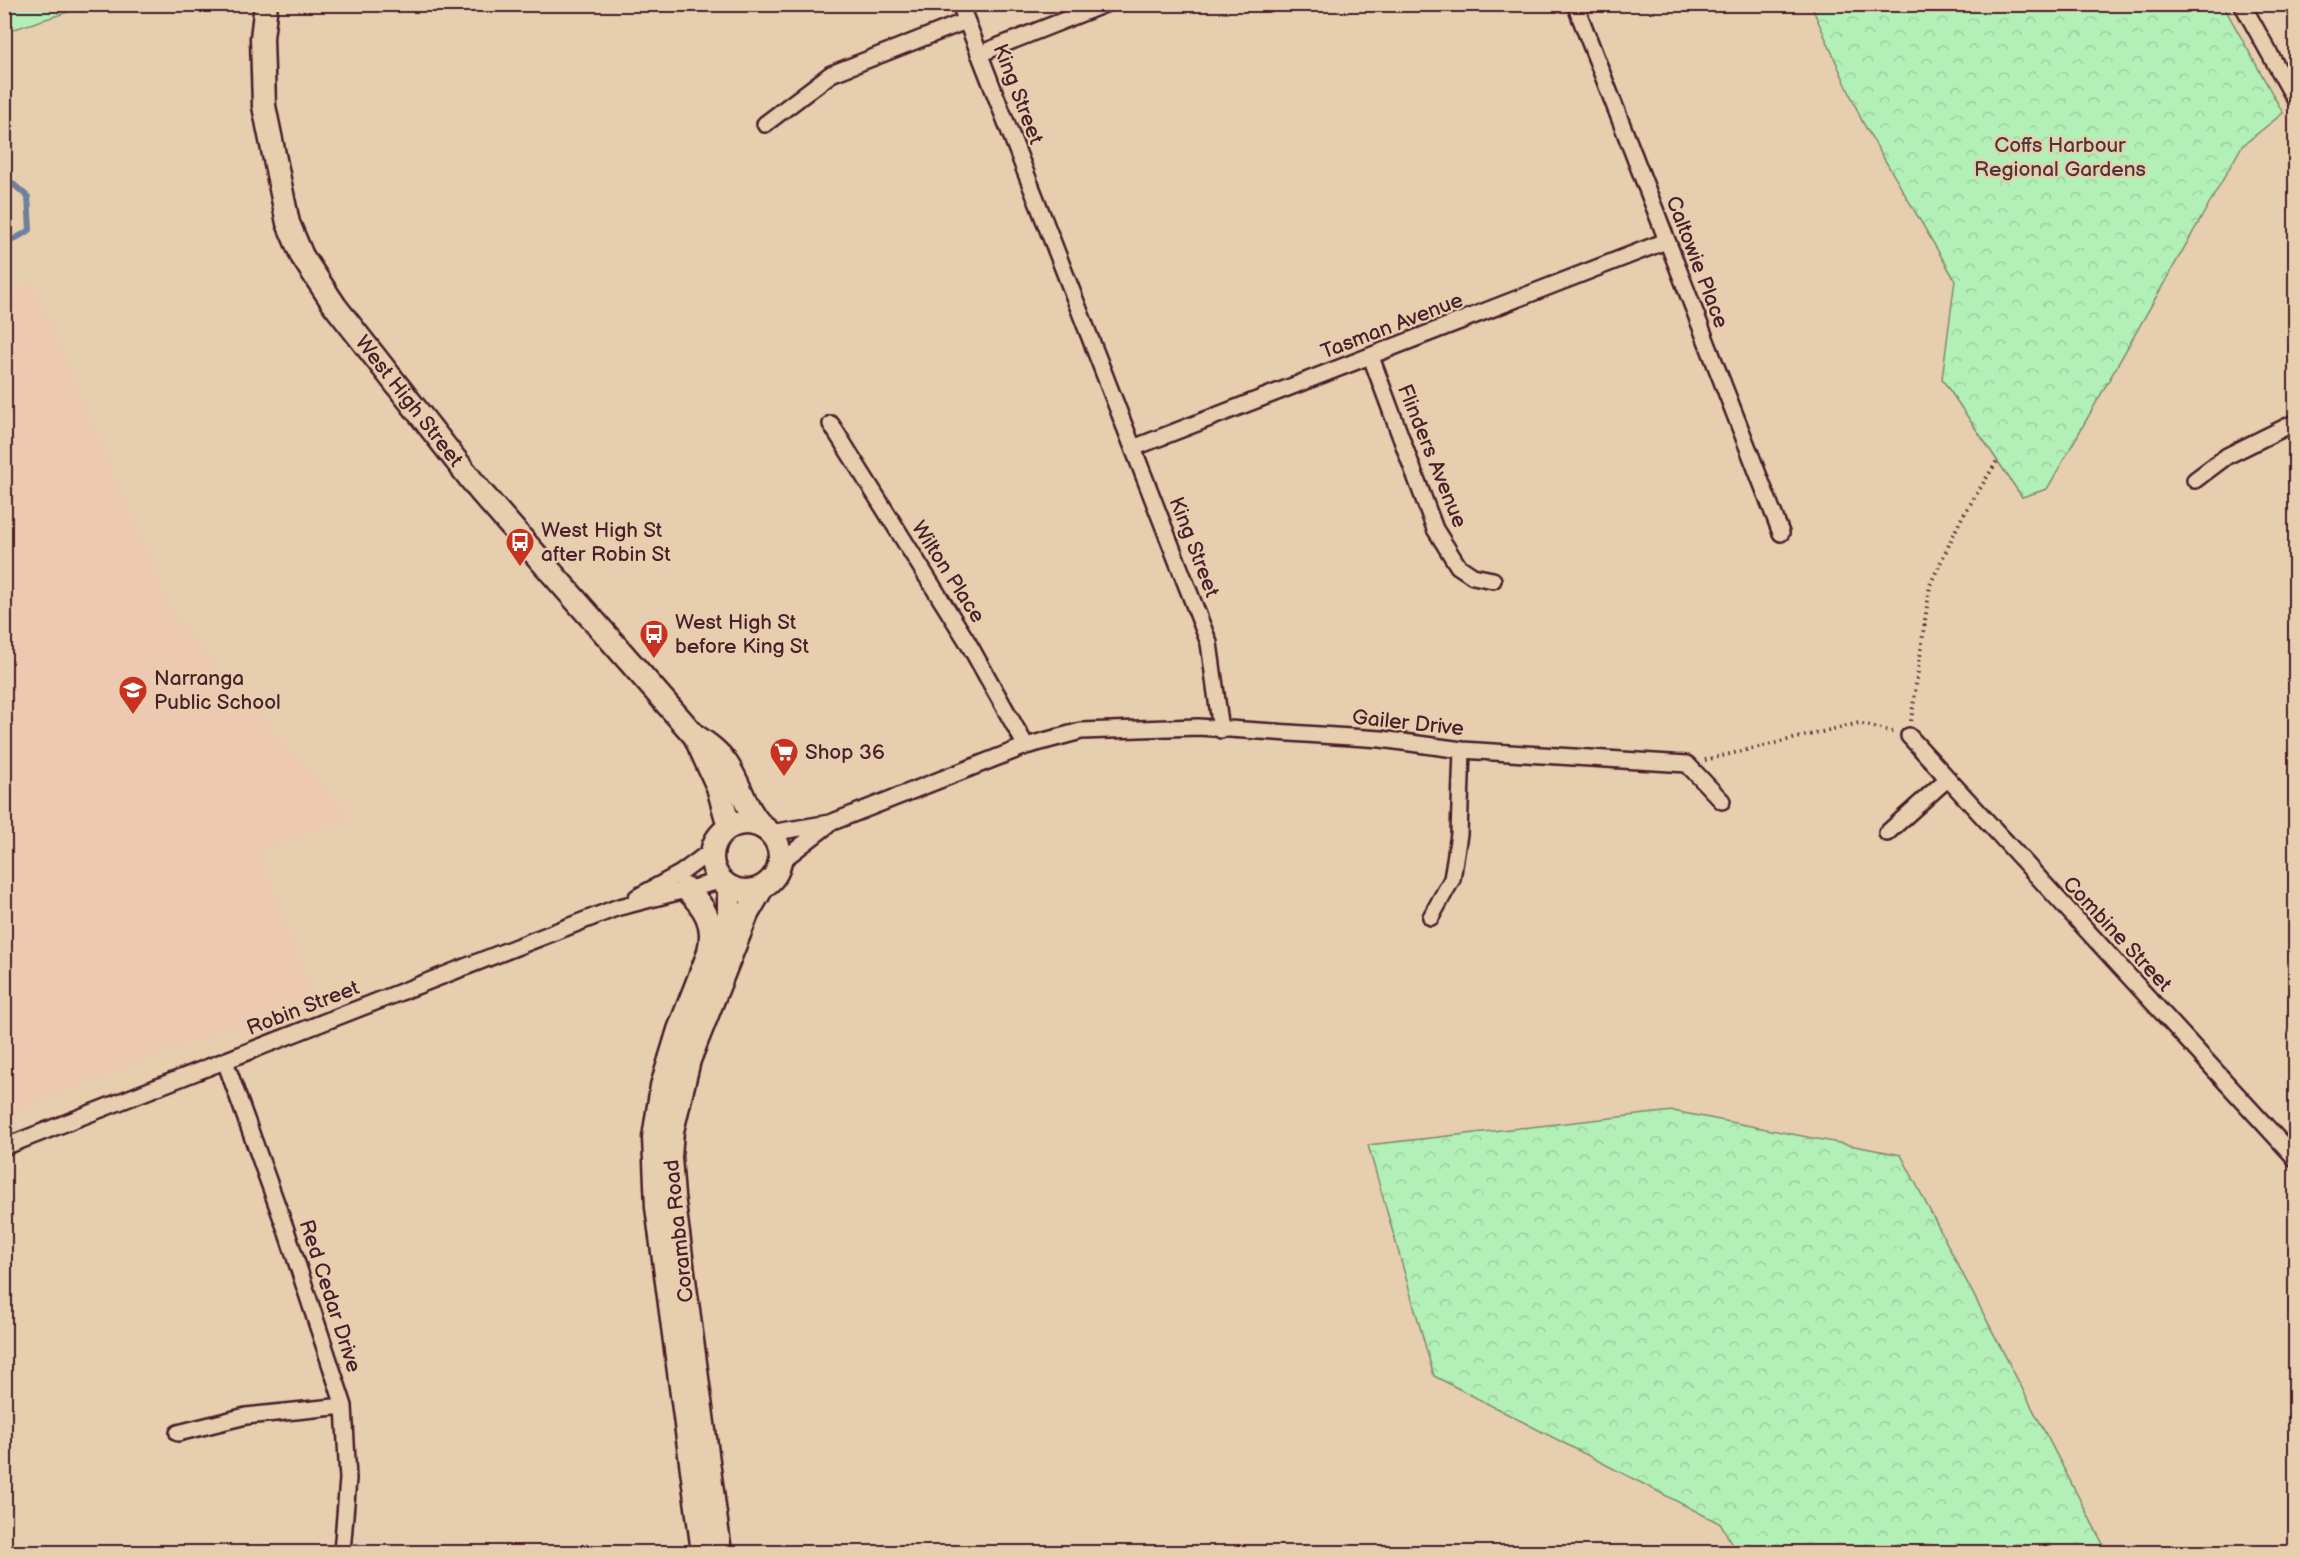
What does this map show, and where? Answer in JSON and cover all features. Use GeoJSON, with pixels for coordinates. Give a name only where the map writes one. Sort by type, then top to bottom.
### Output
{"type":"FeatureCollection","features":[{"type":"Feature","properties":{"kind":"main road","name":"West High Street"},"geometry":{"type":"LineString","coordinates":[[266,4],[262,38],[264,106],[288,223],[302,256],[335,306],[480,490],[694,735],[710,746],[726,762],[755,819],[767,830]]}},
{"type":"Feature","properties":{"kind":"main road","name":"West High Street"},"geometry":{"type":"LineString","coordinates":[[694,735],[718,787],[729,827]]}},
{"type":"Feature","properties":{"kind":"main road"},"geometry":{"type":"LineString","coordinates":[[747,823],[767,830],[780,852],[777,873],[762,888],[740,892],[725,884],[714,872],[712,850],[715,841],[729,827],[747,823]]}},
{"type":"Feature","properties":{"kind":"main road","name":"Coramba Road"},"geometry":{"type":"LineString","coordinates":[[703,1552],[653,1162],[656,1117],[662,1086],[679,1030],[709,953],[729,920],[725,884]]}},
{"type":"Feature","properties":{"kind":"main road","name":"Coramba Road"},"geometry":{"type":"LineString","coordinates":[[720,1552],[678,1239],[670,1157],[672,1131],[688,1060],[747,914],[762,888]]}},
{"type":"Feature","properties":{"kind":"main road"},"geometry":{"type":"LineString","coordinates":[[686,889],[700,903],[711,924],[712,941],[709,953]]}},
{"type":"Feature","properties":{"kind":"street","name":"King Street"},"geometry":{"type":"LineString","coordinates":[[960,4],[1209,643],[1218,689],[1221,730]]}},
{"type":"Feature","properties":{"kind":"street"},"geometry":{"type":"LineString","coordinates":[[979,54],[1106,4]]}},
{"type":"Feature","properties":{"kind":"street","name":"Caltowie Place"},"geometry":{"type":"LineString","coordinates":[[1575,4],[1781,533]]}},
{"type":"Feature","properties":{"kind":"street"},"geometry":{"type":"LineString","coordinates":[[2242,4],[2295,101]]}},
{"type":"Feature","properties":{"kind":"street"},"geometry":{"type":"LineString","coordinates":[[765,124],[831,74],[966,21]]}},
{"type":"Feature","properties":{"kind":"street","name":"Tasman Avenue"},"geometry":{"type":"LineString","coordinates":[[1133,448],[1666,241]]}},
{"type":"Feature","properties":{"kind":"street","name":"Flinders Avenue"},"geometry":{"type":"LineString","coordinates":[[1371,357],[1436,529],[1458,566],[1473,576],[1493,580]]}},
{"type":"Feature","properties":{"kind":"street"},"geometry":{"type":"LineString","coordinates":[[2195,480],[2227,456],[2295,422]]}},
{"type":"Feature","properties":{"kind":"street","name":"Wilton Place"},"geometry":{"type":"LineString","coordinates":[[831,424],[967,641],[1026,746]]}},
{"type":"Feature","properties":{"kind":"street"},"geometry":{"type":"LineString","coordinates":[[767,830],[830,823],[1026,746],[1081,732],[1198,727],[1221,730]]}},
{"type":"Feature","properties":{"kind":"street","name":"Gailer Drive"},"geometry":{"type":"LineString","coordinates":[[1221,730],[1381,739],[1462,750],[1687,764]]}},
{"type":"Feature","properties":{"kind":"street","name":"Combine Street"},"geometry":{"type":"LineString","coordinates":[[1909,736],[1946,780],[2295,1160]]}},
{"type":"Feature","properties":{"kind":"street"},"geometry":{"type":"LineString","coordinates":[[1431,917],[1452,879],[1459,834],[1462,750]]}},
{"type":"Feature","properties":{"kind":"street"},"geometry":{"type":"LineString","coordinates":[[1687,764],[1722,801]]}},
{"type":"Feature","properties":{"kind":"street"},"geometry":{"type":"LineString","coordinates":[[1887,833],[1946,780]]}},
{"type":"Feature","properties":{"kind":"street"},"geometry":{"type":"LineString","coordinates":[[780,862],[830,823]]}},
{"type":"Feature","properties":{"kind":"street","name":"Robin Street"},"geometry":{"type":"LineString","coordinates":[[616,908],[681,873],[712,850]]}},
{"type":"Feature","properties":{"kind":"street","name":"Robin Street"},"geometry":{"type":"LineString","coordinates":[[4,1147],[616,908],[686,889],[725,884]]}},
{"type":"Feature","properties":{"kind":"street","name":"Red Cedar Drive"},"geometry":{"type":"LineString","coordinates":[[225,1061],[286,1230],[344,1406],[348,1479],[342,1552]]}},
{"type":"Feature","properties":{"kind":"street"},"geometry":{"type":"LineString","coordinates":[[178,1432],[246,1416],[344,1406]]}},
{"type":"Feature","properties":{"kind":"path"},"geometry":{"type":"LineString","coordinates":[[1687,764],[1859,723],[1909,736],[1930,585],[1960,521],[1997,460]]}},
{"type":"Feature","properties":{"kind":"shaded area","name":"Narranga Public School"},"geometry":{"type":"Polygon","coordinates":[[[33,282],[173,614],[350,818],[259,851],[314,995],[5,1116],[4,294],[33,282]]]}},
{"type":"Feature","properties":{"kind":"green space"},"geometry":{"type":"Polygon","coordinates":[[[5,4],[90,4],[90,5],[5,32],[5,4]]]}},
{"type":"Feature","properties":{"kind":"green space","name":"Coffs Harbour Regional Gardens"},"geometry":{"type":"Polygon","coordinates":[[[1811,5],[2223,5],[2283,113],[2242,146],[2047,489],[2022,497],[1942,379],[1955,280],[1862,121],[1811,5]]]}},
{"type":"Feature","properties":{"kind":"green space"},"geometry":{"type":"Polygon","coordinates":[[[1673,1111],[1901,1155],[2107,1552],[1736,1552],[1721,1524],[1434,1376],[1368,1145],[1673,1111]]]}},
{"type":"Feature","properties":{"kind":"waterway"},"geometry":{"type":"LineString","coordinates":[[4,176],[28,197],[30,230],[4,245]]}},
{"type":"Feature","properties":{"kind":"place","name":"West High St after Robin St"},"geometry":{"type":"Point","coordinates":[520,568]}},
{"type":"Feature","properties":{"kind":"place","name":"West High St before King St"},"geometry":{"type":"Point","coordinates":[654,660]}},
{"type":"Feature","properties":{"kind":"place","name":"Narranga Public School"},"geometry":{"type":"Point","coordinates":[133,716]}},
{"type":"Feature","properties":{"kind":"place","name":"Shop 36"},"geometry":{"type":"Point","coordinates":[784,778]}}]}
